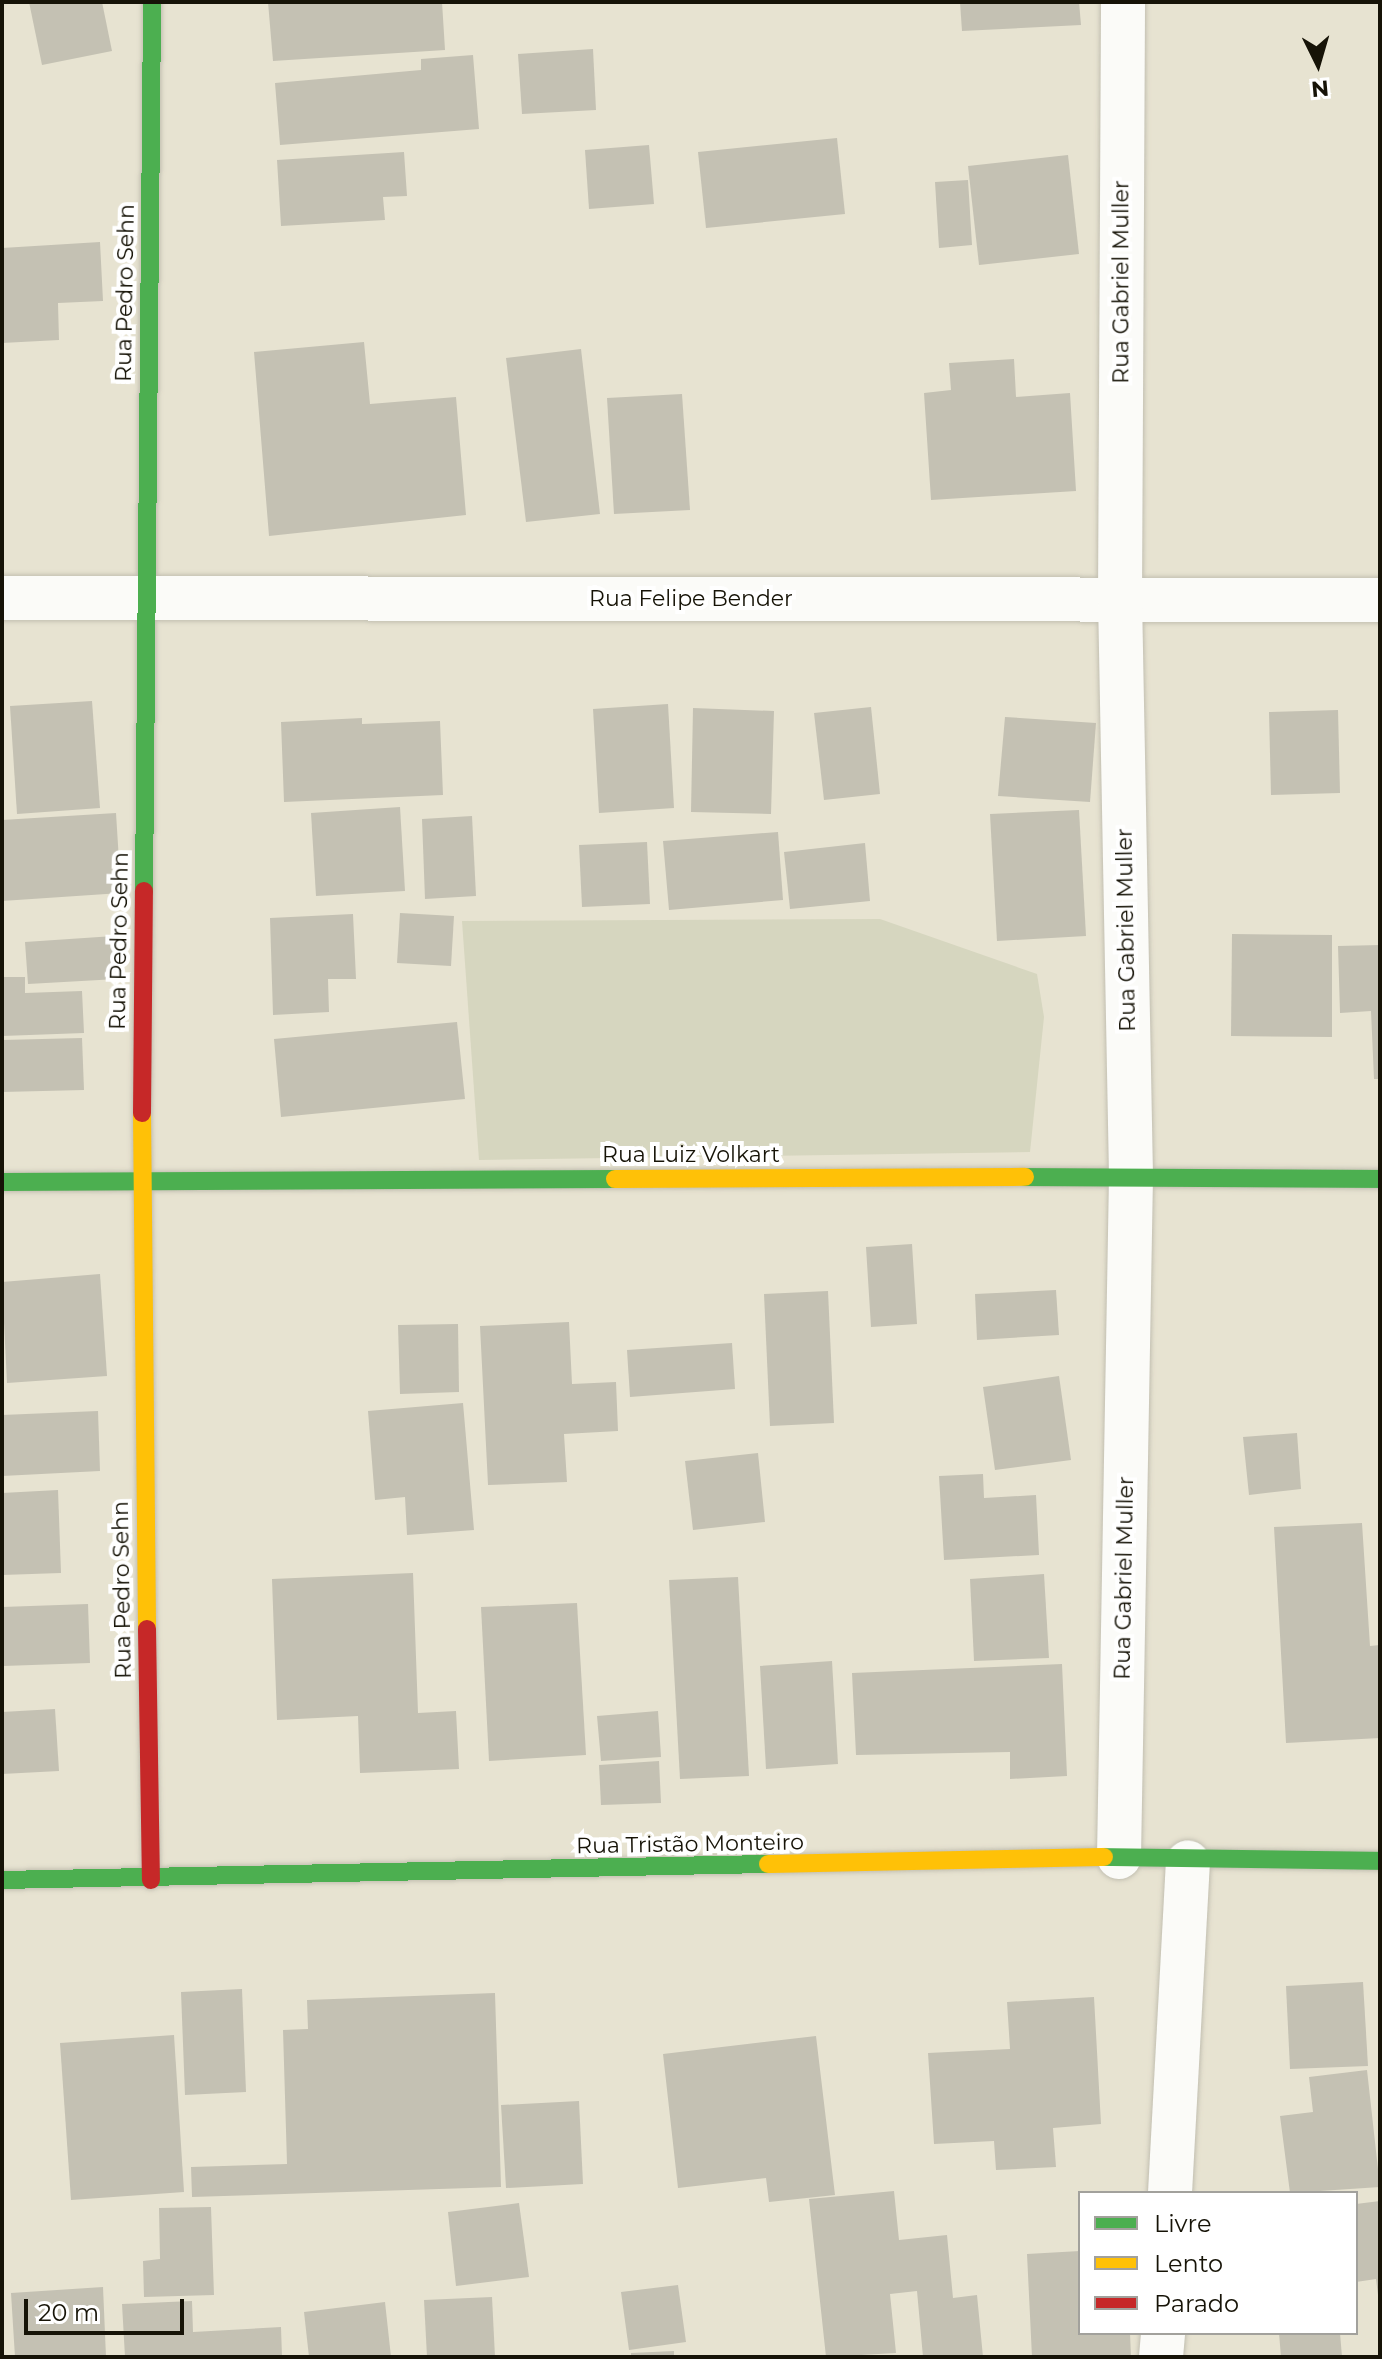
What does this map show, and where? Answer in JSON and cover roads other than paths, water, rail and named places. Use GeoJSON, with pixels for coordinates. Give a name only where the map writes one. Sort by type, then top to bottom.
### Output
{"type":"FeatureCollection","features":[{"type":"Feature","properties":{"kind":"street","name":"Rua Pedro Sehn"},"geometry":{"type":"LineString","coordinates":[[151,1880],[141,1181],[152,2]]}},
{"type":"Feature","properties":{"kind":"street","name":"Rua Gabriel Muller"},"geometry":{"type":"LineString","coordinates":[[1119,1857],[1131,1176],[1120,600],[1123,2]]}},
{"type":"Feature","properties":{"kind":"street","name":"Rua Felipe Bender"},"geometry":{"type":"LineString","coordinates":[[2,598],[1380,600]]}},
{"type":"Feature","properties":{"kind":"street","name":"Rua Luiz Volkart"},"geometry":{"type":"LineString","coordinates":[[2,1182],[1131,1176],[1380,1179]]}},
{"type":"Feature","properties":{"kind":"street","name":"Rua Tristão Monteiro"},"geometry":{"type":"LineString","coordinates":[[2,1880],[151,1880],[1119,1857],[1188,1862],[1380,1861]]}},
{"type":"Feature","properties":{"kind":"street"},"geometry":{"type":"LineString","coordinates":[[1170,2191],[1188,1862]]}},
{"type":"Feature","properties":{"kind":"street"},"geometry":{"type":"LineString","coordinates":[[1161,2357],[1163,2335]]}}]}
